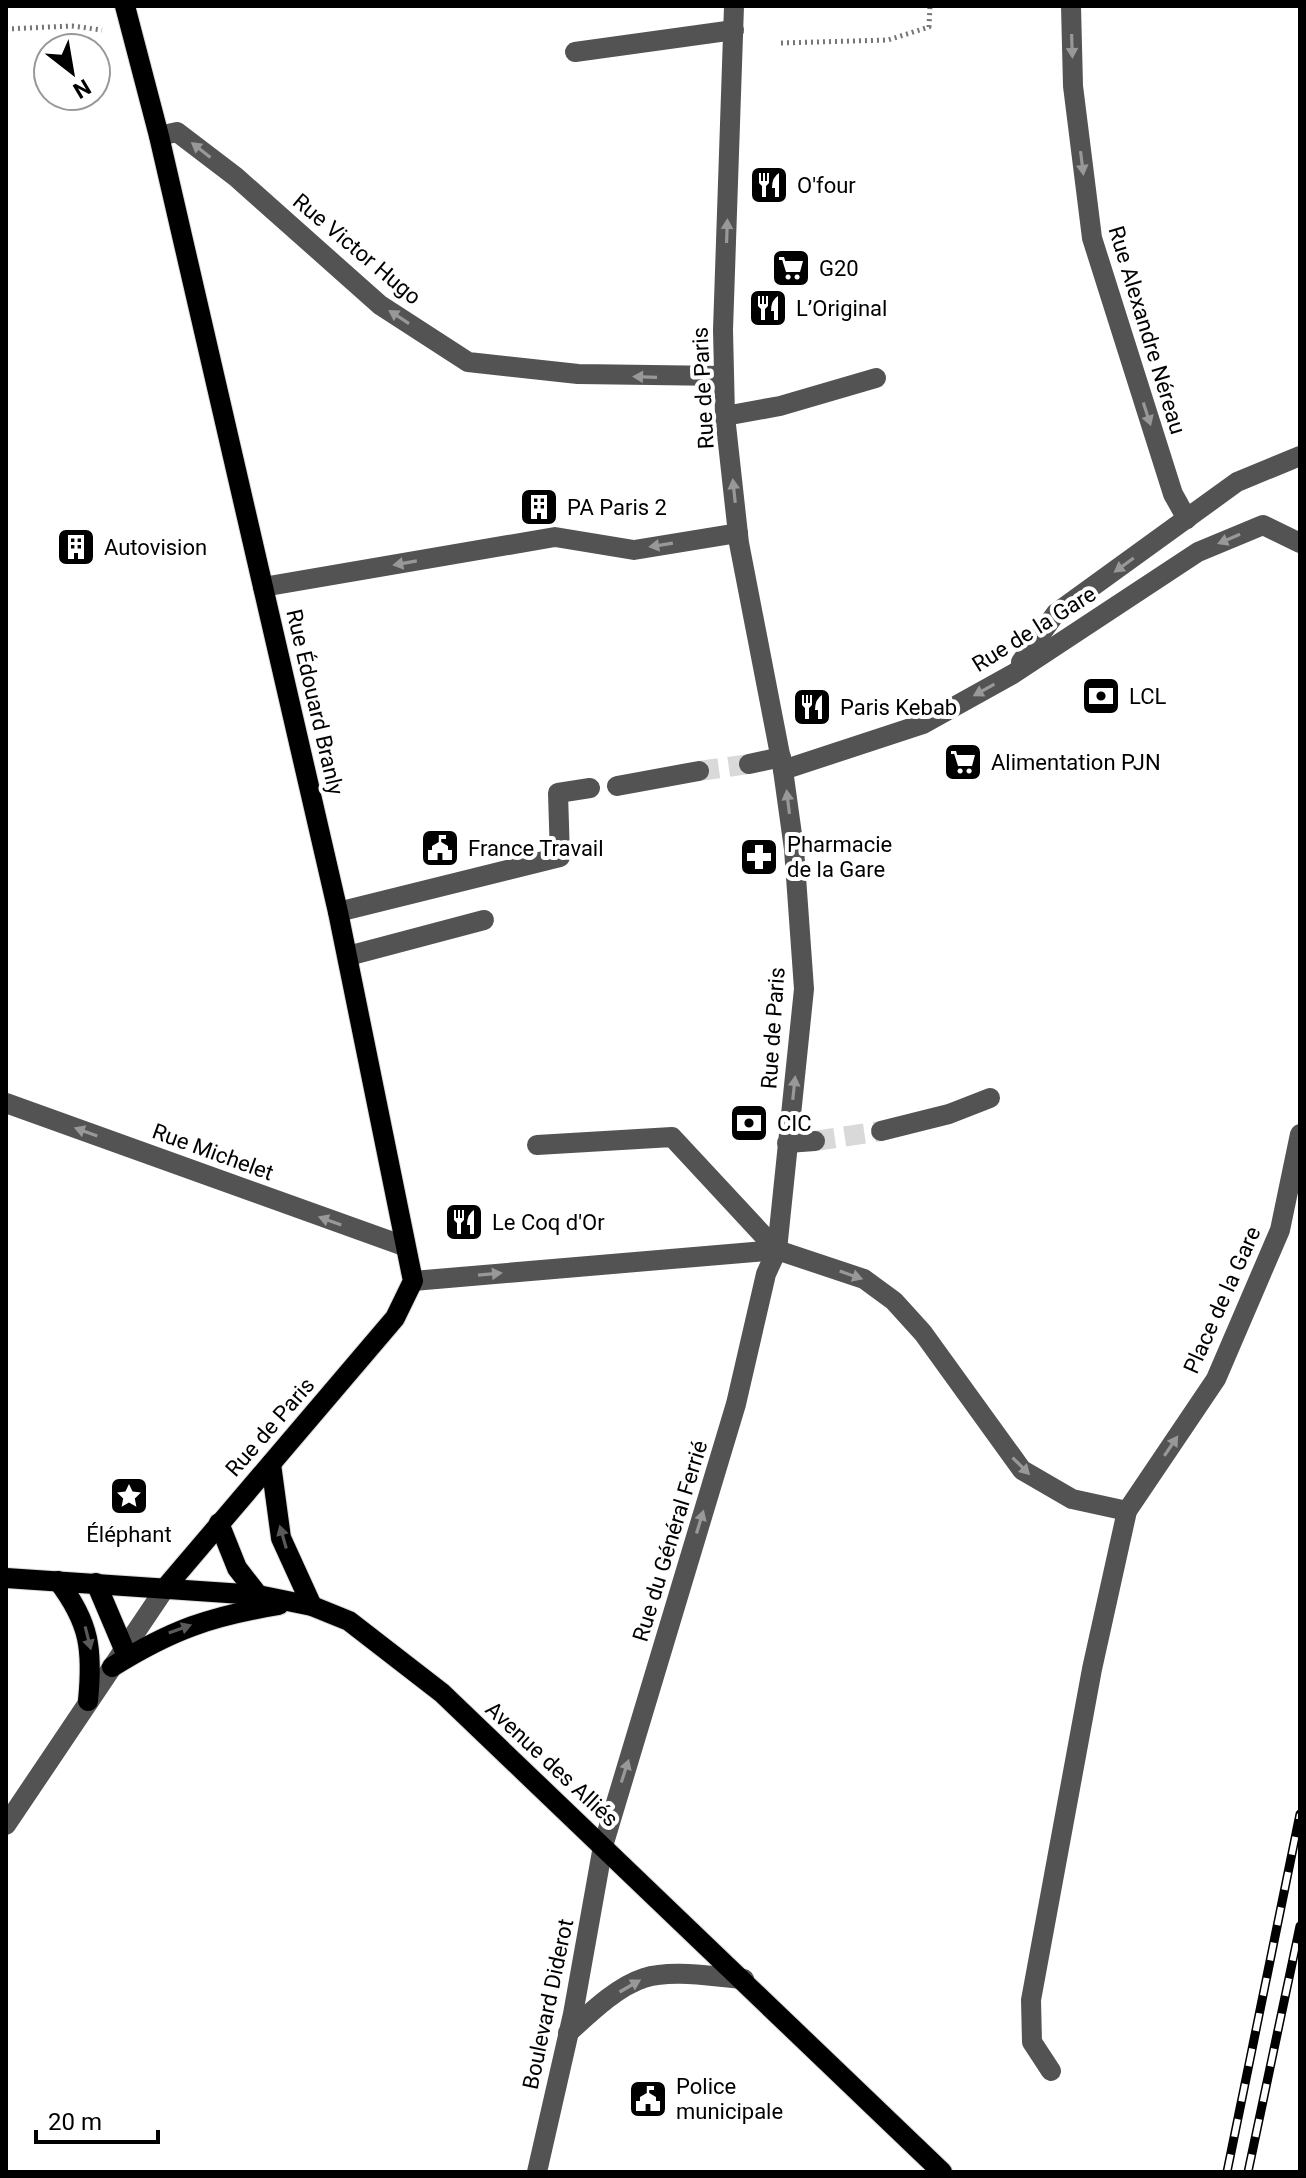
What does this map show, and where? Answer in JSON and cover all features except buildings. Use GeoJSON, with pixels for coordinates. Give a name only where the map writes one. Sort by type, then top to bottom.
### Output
{"type":"FeatureCollection","features":[{"type":"Feature","properties":{"kind":"main road"},"geometry":{"type":"LineString","coordinates":[[125,6],[135,34],[159,136]]}},
{"type":"Feature","properties":{"kind":"main road","name":"Rue Édouard Branly"},"geometry":{"type":"LineString","coordinates":[[159,136],[348,956],[413,1281]]}},
{"type":"Feature","properties":{"kind":"main road","name":"Rue de Paris"},"geometry":{"type":"LineString","coordinates":[[166,1587],[395,1318],[413,1281]]}},
{"type":"Feature","properties":{"kind":"main road"},"geometry":{"type":"LineString","coordinates":[[112,1667],[161,1636],[223,1614],[303,1604],[281,1538],[271,1464]]}},
{"type":"Feature","properties":{"kind":"main road"},"geometry":{"type":"LineString","coordinates":[[219,1523],[237,1568],[258,1595]]}},
{"type":"Feature","properties":{"kind":"main road","name":"Avenue des Alliés"},"geometry":{"type":"LineString","coordinates":[[6,1578],[258,1595],[303,1604],[349,1621],[442,1693],[942,2172]]}},
{"type":"Feature","properties":{"kind":"main road"},"geometry":{"type":"LineString","coordinates":[[58,1581],[84,1625],[92,1658],[88,1701]]}},
{"type":"Feature","properties":{"kind":"main road"},"geometry":{"type":"LineString","coordinates":[[96,1583],[124,1649]]}},
{"type":"Feature","properties":{"kind":"street","name":"Rue de Paris"},"geometry":{"type":"LineString","coordinates":[[734,6],[723,376],[725,416],[738,533],[782,763],[794,849],[804,989],[777,1250]]}},
{"type":"Feature","properties":{"kind":"street","name":"Rue Alexandre Néreau"},"geometry":{"type":"LineString","coordinates":[[1071,6],[1073,86],[1092,238],[1173,494],[1187,519]]}},
{"type":"Feature","properties":{"kind":"street"},"geometry":{"type":"LineString","coordinates":[[575,52],[734,30]]}},
{"type":"Feature","properties":{"kind":"street","name":"Rue Victor Hugo"},"geometry":{"type":"LineString","coordinates":[[159,136],[177,132],[236,177],[380,305],[468,362],[578,374],[723,376]]}},
{"type":"Feature","properties":{"kind":"street"},"geometry":{"type":"LineString","coordinates":[[725,416],[780,406],[876,378]]}},
{"type":"Feature","properties":{"kind":"street"},"geometry":{"type":"LineString","coordinates":[[1013,674],[1056,613],[1237,482],[1300,456]]}},
{"type":"Feature","properties":{"kind":"street","name":"Rue de la Gare"},"geometry":{"type":"LineString","coordinates":[[749,764],[782,763],[923,724],[1013,674],[1198,552],[1263,525],[1300,543]]}},
{"type":"Feature","properties":{"kind":"street"},"geometry":{"type":"LineString","coordinates":[[263,587],[555,537],[634,550],[738,533]]}},
{"type":"Feature","properties":{"kind":"street"},"geometry":{"type":"LineString","coordinates":[[617,786],[699,771]]}},
{"type":"Feature","properties":{"kind":"street"},"geometry":{"type":"LineString","coordinates":[[338,912],[560,857],[558,793],[590,788]]}},
{"type":"Feature","properties":{"kind":"street"},"geometry":{"type":"LineString","coordinates":[[348,956],[484,920]]}},
{"type":"Feature","properties":{"kind":"street"},"geometry":{"type":"LineString","coordinates":[[881,1131],[949,1114],[990,1098]]}},
{"type":"Feature","properties":{"kind":"street","name":"Rue Michelet"},"geometry":{"type":"LineString","coordinates":[[6,1103],[404,1246]]}},
{"type":"Feature","properties":{"kind":"street","name":"Place de la Gare"},"geometry":{"type":"LineString","coordinates":[[1127,1511],[1216,1379],[1280,1230],[1300,1134]]}},
{"type":"Feature","properties":{"kind":"street"},"geometry":{"type":"LineString","coordinates":[[537,1145],[672,1137],[777,1250]]}},
{"type":"Feature","properties":{"kind":"street"},"geometry":{"type":"LineString","coordinates":[[787,1143],[815,1141]]}},
{"type":"Feature","properties":{"kind":"street"},"geometry":{"type":"LineString","coordinates":[[413,1281],[777,1250],[864,1279],[894,1301],[923,1333],[1022,1470],[1072,1499],[1127,1511],[1092,1669],[1031,2000],[1032,2042],[1051,2071]]}},
{"type":"Feature","properties":{"kind":"street","name":"Rue du Général Ferrié"},"geometry":{"type":"LineString","coordinates":[[603,1846],[736,1404],[766,1274],[777,1250]]}},
{"type":"Feature","properties":{"kind":"street"},"geometry":{"type":"LineString","coordinates":[[6,1825],[166,1587]]}},
{"type":"Feature","properties":{"kind":"street","name":"Boulevard Diderot"},"geometry":{"type":"LineString","coordinates":[[537,2172],[568,2033],[603,1846]]}},
{"type":"Feature","properties":{"kind":"street"},"geometry":{"type":"LineString","coordinates":[[568,2033],[592,2011],[644,1978],[692,1975],[744,1979]]}},
{"type":"Feature","properties":{"kind":"path"},"geometry":{"type":"LineString","coordinates":[[781,43],[888,40],[929,27],[930,6]]}},
{"type":"Feature","properties":{"kind":"path"},"geometry":{"type":"LineString","coordinates":[[6,29],[72,26],[135,34]]}},
{"type":"Feature","properties":{"kind":"tunnel"},"geometry":{"type":"LineString","coordinates":[[699,771],[749,764]]}},
{"type":"Feature","properties":{"kind":"tunnel"},"geometry":{"type":"LineString","coordinates":[[815,1141],[881,1131]]}},
{"type":"Feature","properties":{"kind":"railway"},"geometry":{"type":"LineString","coordinates":[[1227,2172],[1300,1814]]}},
{"type":"Feature","properties":{"kind":"railway"},"geometry":{"type":"LineString","coordinates":[[1248,2172],[1300,1926]]}},
{"type":"Feature","properties":{"kind":"place","name":"O'four"},"geometry":{"type":"Point","coordinates":[769,185]}},
{"type":"Feature","properties":{"kind":"place","name":"G20"},"geometry":{"type":"Point","coordinates":[791,268]}},
{"type":"Feature","properties":{"kind":"place","name":"L’Original"},"geometry":{"type":"Point","coordinates":[768,308]}},
{"type":"Feature","properties":{"kind":"place","name":"PA Paris 2"},"geometry":{"type":"Point","coordinates":[539,507]}},
{"type":"Feature","properties":{"kind":"place","name":"Autovision"},"geometry":{"type":"Point","coordinates":[76,547]}},
{"type":"Feature","properties":{"kind":"place","name":"LCL"},"geometry":{"type":"Point","coordinates":[1101,696]}},
{"type":"Feature","properties":{"kind":"place","name":"Paris Kebab"},"geometry":{"type":"Point","coordinates":[812,707]}},
{"type":"Feature","properties":{"kind":"place","name":"Alimentation PJN"},"geometry":{"type":"Point","coordinates":[963,762]}},
{"type":"Feature","properties":{"kind":"place","name":"France Travail"},"geometry":{"type":"Point","coordinates":[440,848]}},
{"type":"Feature","properties":{"kind":"place","name":"Pharmacie de la Gare"},"geometry":{"type":"Point","coordinates":[759,857]}},
{"type":"Feature","properties":{"kind":"place","name":"CIC"},"geometry":{"type":"Point","coordinates":[749,1123]}},
{"type":"Feature","properties":{"kind":"place","name":"Le Coq d'Or"},"geometry":{"type":"Point","coordinates":[464,1222]}},
{"type":"Feature","properties":{"kind":"place","name":"Éléphant"},"geometry":{"type":"Point","coordinates":[129,1496]}},
{"type":"Feature","properties":{"kind":"place","name":"Police municipale"},"geometry":{"type":"Point","coordinates":[648,2099]}}]}
